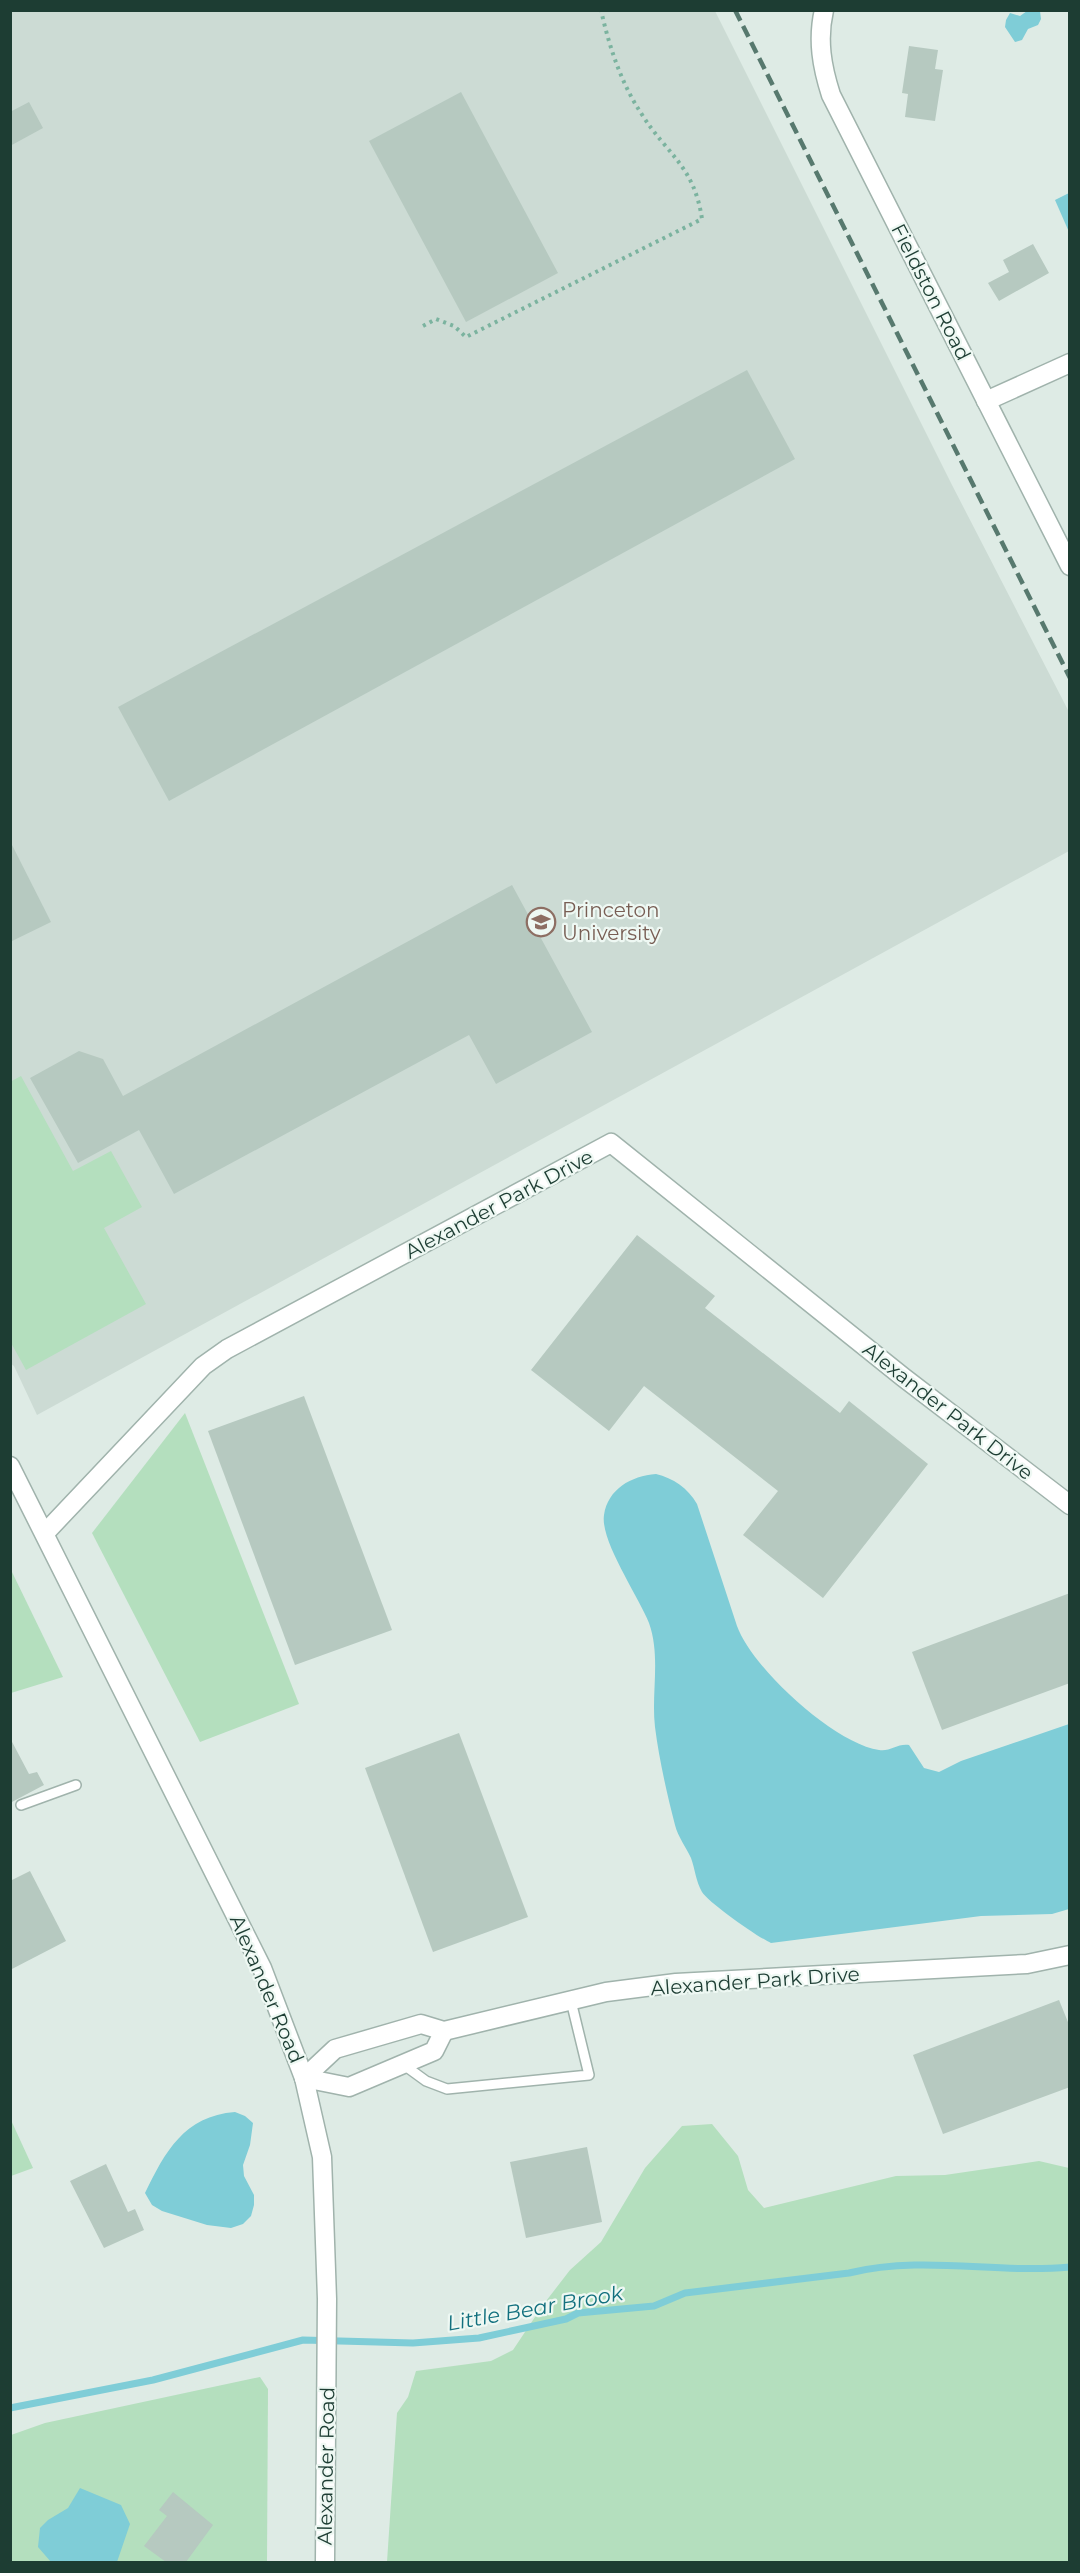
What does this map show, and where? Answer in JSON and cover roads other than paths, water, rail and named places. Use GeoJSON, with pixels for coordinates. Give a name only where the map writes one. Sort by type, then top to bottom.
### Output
{"type":"FeatureCollection","features":[{"type":"Feature","properties":{"kind":"street","name":"Fieldston Road"},"geometry":{"type":"LineString","coordinates":[[824,10],[820,42],[822,68],[831,95],[1070,566]]}},
{"type":"Feature","properties":{"kind":"street"},"geometry":{"type":"LineString","coordinates":[[986,401],[1070,363]]}},
{"type":"Feature","properties":{"kind":"street","name":"Alexander Park Drive"},"geometry":{"type":"LineString","coordinates":[[45,1533],[203,1366],[227,1349],[611,1143],[903,1377],[1070,1505]]}},
{"type":"Feature","properties":{"kind":"street","name":"Alexander Road"},"geometry":{"type":"LineString","coordinates":[[10,1466],[262,1968],[304,2078],[322,2157],[327,2299],[325,2562]]}},
{"type":"Feature","properties":{"kind":"street","name":"Alexander Park Drive"},"geometry":{"type":"LineString","coordinates":[[304,2078],[335,2049],[421,2024],[444,2031],[606,1992],[675,1983],[1027,1964],[1070,1955]]}},
{"type":"Feature","properties":{"kind":"street"},"geometry":{"type":"LineString","coordinates":[[304,2078],[350,2087],[435,2051],[444,2031]]}},
{"type":"Feature","properties":{"kind":"lane"},"geometry":{"type":"LineString","coordinates":[[21,1805],[76,1785]]}},
{"type":"Feature","properties":{"kind":"lane"},"geometry":{"type":"LineString","coordinates":[[404,2065],[426,2081],[447,2090],[589,2075],[571,2001]]}},
{"type":"Feature","properties":{"kind":"water"},"geometry":{"type":"Polygon","coordinates":[[[1027,11],[1040,11],[1041,19],[1038,25],[1028,29],[1022,40],[1015,42],[1005,27],[1010,13],[1020,16],[1027,11]]]}},
{"type":"Feature","properties":{"kind":"water"},"geometry":{"type":"Polygon","coordinates":[[[1069,193],[1070,232],[1055,200],[1069,193]]]}},
{"type":"Feature","properties":{"kind":"water"},"geometry":{"type":"Polygon","coordinates":[[[656,1474],[679,1484],[697,1504],[737,1626],[759,1662],[797,1702],[840,1734],[861,1745],[879,1750],[909,1745],[924,1768],[939,1772],[961,1761],[1069,1724],[1069,1909],[1052,1914],[981,1916],[771,1943],[735,1920],[706,1897],[700,1888],[691,1858],[676,1829],[664,1776],[655,1727],[653,1636],[644,1612],[614,1554],[604,1526],[606,1506],[616,1491],[630,1481],[656,1474]]]}},
{"type":"Feature","properties":{"kind":"water"},"geometry":{"type":"Polygon","coordinates":[[[235,2112],[245,2116],[253,2123],[250,2145],[243,2165],[244,2176],[254,2195],[251,2216],[243,2224],[231,2228],[207,2225],[162,2211],[152,2205],[145,2193],[160,2164],[178,2139],[202,2121],[217,2115],[235,2112]]]}},
{"type":"Feature","properties":{"kind":"water"},"geometry":{"type":"Polygon","coordinates":[[[80,2488],[121,2505],[130,2524],[117,2562],[51,2562],[38,2547],[40,2528],[48,2520],[68,2508],[80,2488]]]}},
{"type":"Feature","properties":{"kind":"waterway","name":"Little Bear Brook"},"geometry":{"type":"LineString","coordinates":[[10,2408],[153,2380],[303,2340],[413,2343],[479,2338],[566,2319],[578,2313],[654,2306],[685,2293],[905,2265],[1042,2269],[1070,2267]]}},
{"type":"Feature","properties":{"kind":"railway"},"geometry":{"type":"LineString","coordinates":[[735,10],[1070,678]]}},
{"type":"Feature","properties":{"kind":"place","name":"Princeton University"},"geometry":{"type":"Point","coordinates":[541,922]}}]}
